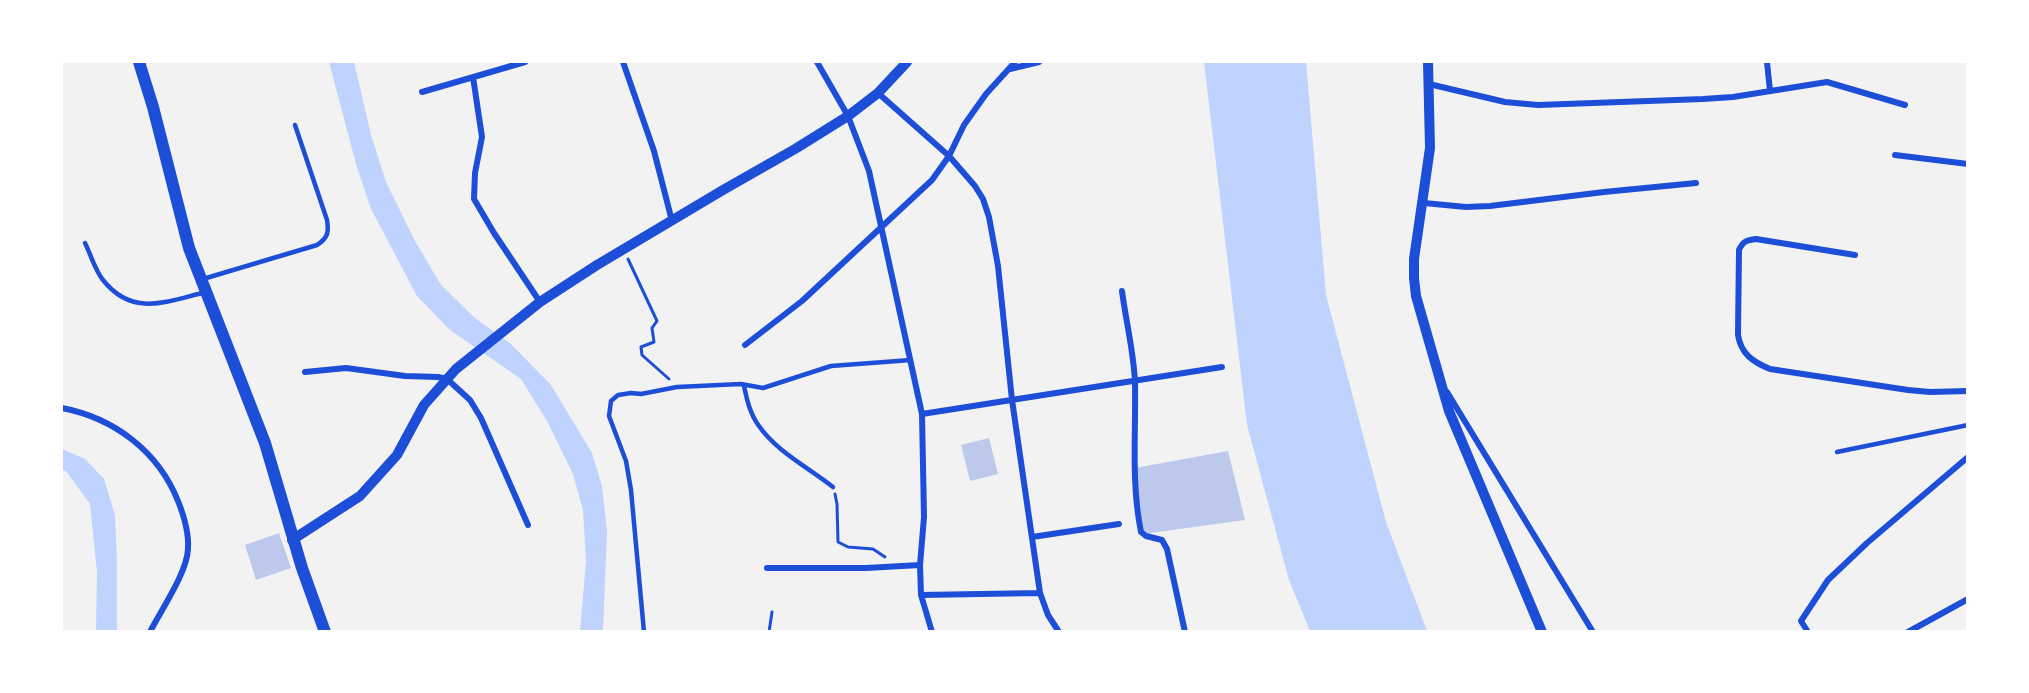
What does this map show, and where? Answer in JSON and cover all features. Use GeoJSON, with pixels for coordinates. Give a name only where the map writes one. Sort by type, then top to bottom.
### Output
{"type":"FeatureCollection","features":[{"type":"Feature","properties":{"kind":"main road"},"geometry":{"type":"LineString","coordinates":[[139,62],[153,106],[189,248],[265,443],[292,540],[325,632]]}},
{"type":"Feature","properties":{"kind":"street"},"geometry":{"type":"LineString","coordinates":[[422,92],[525,62]]}},
{"type":"Feature","properties":{"kind":"street"},"geometry":{"type":"LineString","coordinates":[[623,62],[654,151],[672,221]]}},
{"type":"Feature","properties":{"kind":"street"},"geometry":{"type":"LineString","coordinates":[[817,62],[848,116],[869,171],[922,414],[924,517],[920,565],[921,596],[932,632]]}},
{"type":"Feature","properties":{"kind":"street"},"geometry":{"type":"LineString","coordinates":[[292,540],[360,496],[397,455],[424,405],[447,380],[467,360],[540,302],[624,249],[848,116],[878,93],[907,62]]}},
{"type":"Feature","properties":{"kind":"street"},"geometry":{"type":"LineString","coordinates":[[745,345],[802,301],[932,180],[949,156],[964,125],[986,94],[1014,62]]}},
{"type":"Feature","properties":{"kind":"street"},"geometry":{"type":"LineString","coordinates":[[1009,69],[1039,62]]}},
{"type":"Feature","properties":{"kind":"street"},"geometry":{"type":"LineString","coordinates":[[1428,62],[1430,148],[1424,203],[1416,244],[1414,278],[1416,296],[1449,411],[1542,632]]}},
{"type":"Feature","properties":{"kind":"street"},"geometry":{"type":"LineString","coordinates":[[1767,62],[1770,91]]}},
{"type":"Feature","properties":{"kind":"street"},"geometry":{"type":"LineString","coordinates":[[474,77],[482,137],[474,199],[540,302]]}},
{"type":"Feature","properties":{"kind":"street"},"geometry":{"type":"LineString","coordinates":[[1429,84],[1504,102],[1538,105],[1703,99],[1827,82],[1905,105]]}},
{"type":"Feature","properties":{"kind":"street"},"geometry":{"type":"LineString","coordinates":[[878,93],[949,156],[983,199],[989,217],[998,266],[1012,400],[1040,593],[1043,605],[1059,632]]}},
{"type":"Feature","properties":{"kind":"street"},"geometry":{"type":"LineString","coordinates":[[1895,155],[1968,164]]}},
{"type":"Feature","properties":{"kind":"street"},"geometry":{"type":"LineString","coordinates":[[1424,203],[1466,207],[1490,206],[1695,183]]}},
{"type":"Feature","properties":{"kind":"street"},"geometry":{"type":"LineString","coordinates":[[1855,255],[1756,239],[1747,240],[1742,244],[1739,250],[1738,335],[1740,347],[1746,356],[1756,363],[1780,371],[1908,390],[1968,391]]}},
{"type":"Feature","properties":{"kind":"street"},"geometry":{"type":"LineString","coordinates":[[1122,291],[1135,381],[1135,492],[1140,532],[1162,540],[1167,549],[1185,632]]}},
{"type":"Feature","properties":{"kind":"street"},"geometry":{"type":"LineString","coordinates":[[922,414],[1222,367]]}},
{"type":"Feature","properties":{"kind":"street"},"geometry":{"type":"LineString","coordinates":[[305,372],[346,368],[405,376],[438,377],[447,380],[470,400],[481,418],[528,525]]}},
{"type":"Feature","properties":{"kind":"street"},"geometry":{"type":"LineString","coordinates":[[1440,381],[1593,632]]}},
{"type":"Feature","properties":{"kind":"street"},"geometry":{"type":"LineString","coordinates":[[62,408],[98,419],[118,429],[138,445],[159,465],[183,513],[188,550],[185,564],[150,632]]}},
{"type":"Feature","properties":{"kind":"street"},"geometry":{"type":"LineString","coordinates":[[1808,632],[1802,621],[1828,580],[1867,543],[1968,457]]}},
{"type":"Feature","properties":{"kind":"street"},"geometry":{"type":"LineString","coordinates":[[1032,537],[1119,524]]}},
{"type":"Feature","properties":{"kind":"street"},"geometry":{"type":"LineString","coordinates":[[767,568],[866,568],[920,565]]}},
{"type":"Feature","properties":{"kind":"street"},"geometry":{"type":"LineString","coordinates":[[921,596],[1040,593]]}},
{"type":"Feature","properties":{"kind":"street"},"geometry":{"type":"LineString","coordinates":[[1908,632],[1968,599]]}},
{"type":"Feature","properties":{"kind":"lane"},"geometry":{"type":"LineString","coordinates":[[201,279],[317,245],[325,240],[328,233],[327,220],[295,125]]}},
{"type":"Feature","properties":{"kind":"lane"},"geometry":{"type":"LineString","coordinates":[[85,243],[103,280],[130,302],[143,305],[156,304],[206,292]]}},
{"type":"Feature","properties":{"kind":"lane"},"geometry":{"type":"LineString","coordinates":[[644,632],[631,490],[626,461],[608,411],[610,401],[618,394],[641,394],[677,387],[741,384],[764,388],[831,366],[910,360]]}},
{"type":"Feature","properties":{"kind":"lane"},"geometry":{"type":"LineString","coordinates":[[744,386],[749,408],[759,427],[777,445],[833,487]]}},
{"type":"Feature","properties":{"kind":"lane"},"geometry":{"type":"LineString","coordinates":[[1837,452],[1968,425]]}},
{"type":"Feature","properties":{"kind":"path"},"geometry":{"type":"LineString","coordinates":[[624,249],[657,321],[652,328],[654,342],[641,347],[642,355],[677,387]]}},
{"type":"Feature","properties":{"kind":"path"},"geometry":{"type":"LineString","coordinates":[[833,487],[837,504],[838,542],[848,547],[873,549],[887,559]]}},
{"type":"Feature","properties":{"kind":"path"},"geometry":{"type":"LineString","coordinates":[[769,632],[772,612]]}},
{"type":"Feature","properties":{"kind":"water"},"geometry":{"type":"Polygon","coordinates":[[[329,62],[354,62],[371,135],[386,182],[415,241],[441,285],[475,318],[511,344],[551,385],[592,453],[602,486],[607,531],[603,631],[580,631],[586,561],[583,510],[573,474],[547,421],[521,379],[450,330],[417,296],[371,209],[356,164],[329,62]]]}},
{"type":"Feature","properties":{"kind":"water"},"geometry":{"type":"Polygon","coordinates":[[[1204,62],[1306,62],[1326,295],[1386,522],[1427,631],[1310,631],[1289,580],[1247,425],[1204,62]]]}},
{"type":"Feature","properties":{"kind":"water"},"geometry":{"type":"Polygon","coordinates":[[[62,449],[85,459],[104,479],[115,515],[117,631],[96,631],[97,572],[90,504],[66,471],[62,470],[62,449]]]}},
{"type":"Feature","properties":{"kind":"building"},"geometry":{"type":"Polygon","coordinates":[[[989,438],[998,474],[970,481],[961,445],[989,438]]]}},
{"type":"Feature","properties":{"kind":"building"},"geometry":{"type":"Polygon","coordinates":[[[1228,451],[1245,520],[1143,534],[1135,468],[1228,451]]]}},
{"type":"Feature","properties":{"kind":"building"},"geometry":{"type":"Polygon","coordinates":[[[279,533],[291,568],[256,580],[245,545],[279,533]]]}}]}
